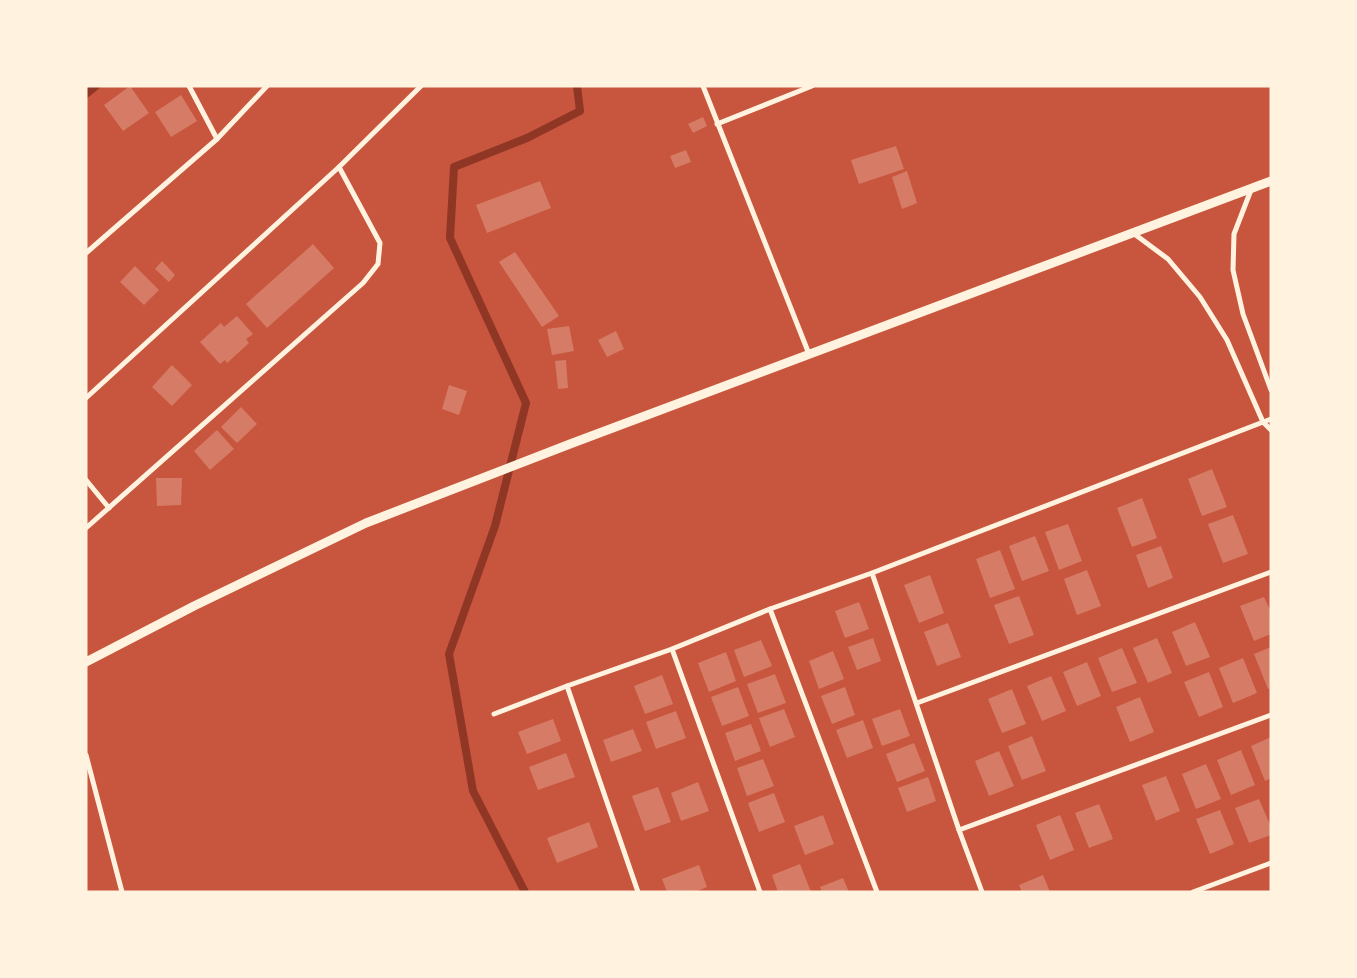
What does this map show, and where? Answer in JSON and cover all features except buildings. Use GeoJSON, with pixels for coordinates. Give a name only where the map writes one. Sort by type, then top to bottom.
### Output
{"type":"FeatureCollection","features":[{"type":"Feature","properties":{"kind":"street"},"geometry":{"type":"LineString","coordinates":[[189,86],[217,139]]}},
{"type":"Feature","properties":{"kind":"street"},"geometry":{"type":"LineString","coordinates":[[86,253],[217,139],[266,86]]}},
{"type":"Feature","properties":{"kind":"street"},"geometry":{"type":"LineString","coordinates":[[86,398],[339,167],[422,86]]}},
{"type":"Feature","properties":{"kind":"street"},"geometry":{"type":"LineString","coordinates":[[703,86],[809,354]]}},
{"type":"Feature","properties":{"kind":"street"},"geometry":{"type":"LineString","coordinates":[[717,124],[812,86]]}},
{"type":"Feature","properties":{"kind":"street"},"geometry":{"type":"LineString","coordinates":[[86,528],[363,283],[378,264],[380,243],[339,167]]}},
{"type":"Feature","properties":{"kind":"street"},"geometry":{"type":"LineString","coordinates":[[86,662],[194,606],[366,523],[570,444],[1271,181]]}},
{"type":"Feature","properties":{"kind":"street"},"geometry":{"type":"LineString","coordinates":[[1251,189],[1234,234],[1233,270],[1244,314],[1271,390]]}},
{"type":"Feature","properties":{"kind":"street"},"geometry":{"type":"LineString","coordinates":[[1133,233],[1168,259],[1200,297],[1228,340],[1263,422],[1271,430]]}},
{"type":"Feature","properties":{"kind":"street"},"geometry":{"type":"LineString","coordinates":[[494,714],[567,686],[672,650],[770,609],[872,573],[1271,419]]}},
{"type":"Feature","properties":{"kind":"street"},"geometry":{"type":"LineString","coordinates":[[86,480],[109,508]]}},
{"type":"Feature","properties":{"kind":"street"},"geometry":{"type":"LineString","coordinates":[[917,703],[1271,572]]}},
{"type":"Feature","properties":{"kind":"street"},"geometry":{"type":"LineString","coordinates":[[872,573],[959,830],[982,892]]}},
{"type":"Feature","properties":{"kind":"street"},"geometry":{"type":"LineString","coordinates":[[770,609],[877,892]]}},
{"type":"Feature","properties":{"kind":"street"},"geometry":{"type":"LineString","coordinates":[[672,650],[760,892]]}},
{"type":"Feature","properties":{"kind":"street"},"geometry":{"type":"LineString","coordinates":[[567,686],[638,892]]}},
{"type":"Feature","properties":{"kind":"street"},"geometry":{"type":"LineString","coordinates":[[959,830],[1271,715]]}},
{"type":"Feature","properties":{"kind":"street"},"geometry":{"type":"LineString","coordinates":[[86,756],[122,892]]}},
{"type":"Feature","properties":{"kind":"street"},"geometry":{"type":"LineString","coordinates":[[1193,892],[1271,863]]}},
{"type":"Feature","properties":{"kind":"waterway"},"geometry":{"type":"LineString","coordinates":[[86,94],[96,86]]}},
{"type":"Feature","properties":{"kind":"waterway"},"geometry":{"type":"LineString","coordinates":[[525,892],[473,791],[449,654],[495,526],[526,403],[450,238],[454,167],[527,138],[580,111],[577,86]]}}]}
